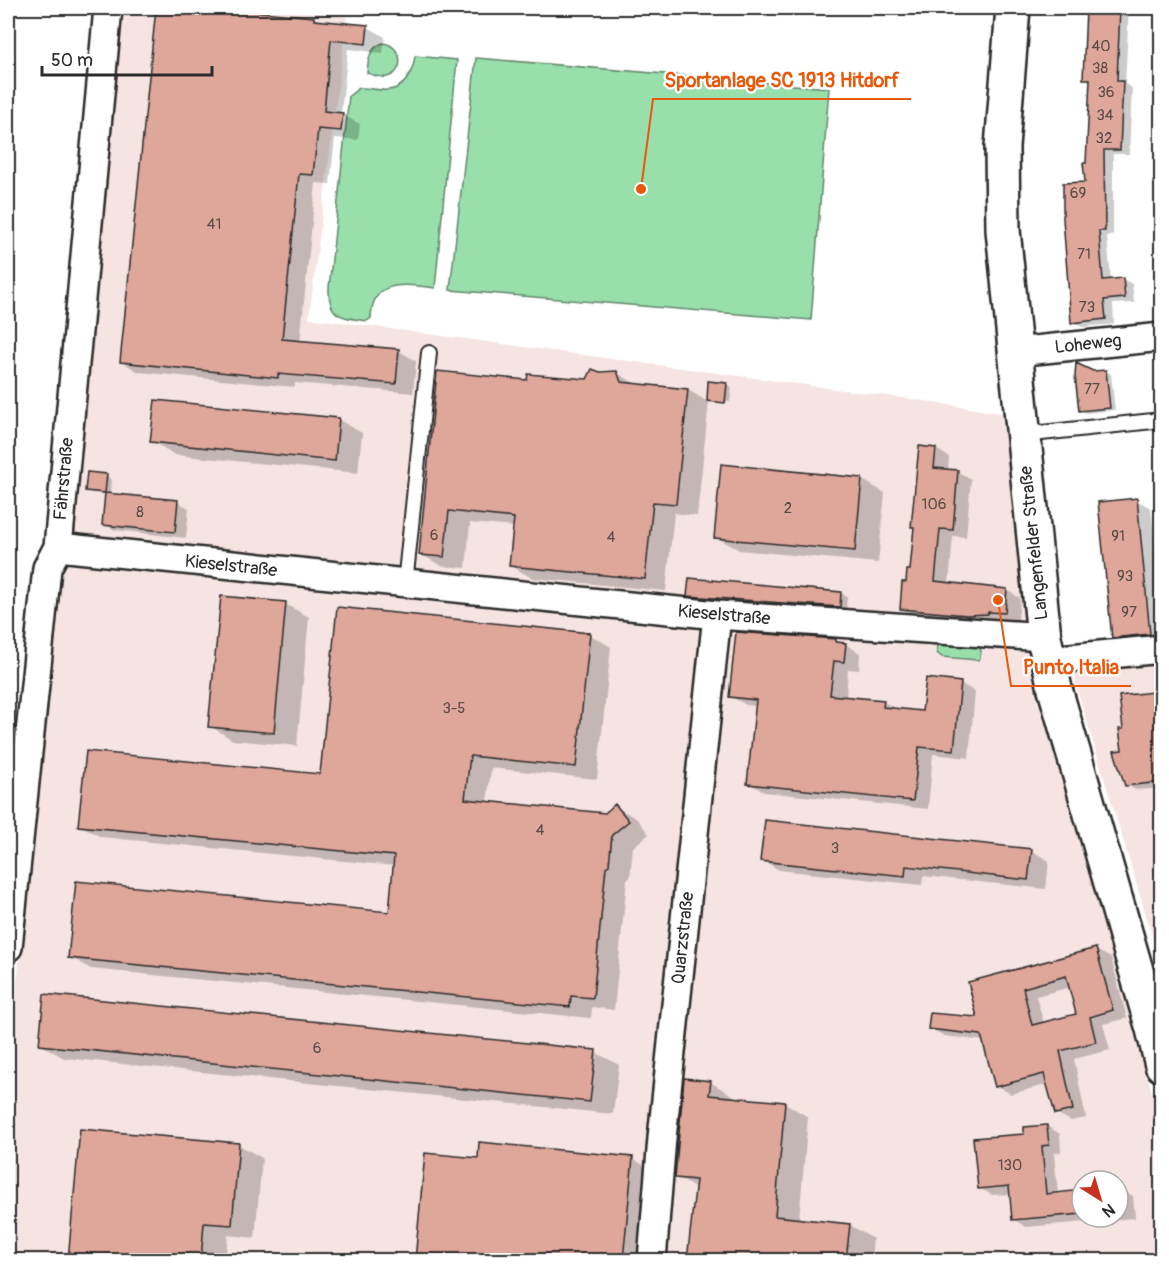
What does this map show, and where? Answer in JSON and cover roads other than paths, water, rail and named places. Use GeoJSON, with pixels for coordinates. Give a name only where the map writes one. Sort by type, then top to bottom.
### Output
{"type":"FeatureCollection","features":[{"type":"Feature","properties":{"kind":"street","name":"Fährstraße"},"geometry":{"type":"LineString","coordinates":[[8,947],[47,568],[58,548],[108,8]]}},
{"type":"Feature","properties":{"kind":"street","name":"Langenfelder Straße"},"geometry":{"type":"LineString","coordinates":[[1013,8],[1002,147],[1003,230],[1047,649],[1054,689],[1153,1029],[1161,1065]]}},
{"type":"Feature","properties":{"kind":"street","name":"Loheweg"},"geometry":{"type":"LineString","coordinates":[[1015,352],[1161,337]]}},
{"type":"Feature","properties":{"kind":"street","name":"Kieselstraße"},"geometry":{"type":"LineString","coordinates":[[58,548],[1047,649],[1161,649]]}},
{"type":"Feature","properties":{"kind":"street","name":"Quarzstraße"},"geometry":{"type":"LineString","coordinates":[[652,1260],[662,1138],[717,615]]}},
{"type":"Feature","properties":{"kind":"lane"},"geometry":{"type":"LineString","coordinates":[[405,584],[429,352]]}},
{"type":"Feature","properties":{"kind":"lane"},"geometry":{"type":"LineString","coordinates":[[1023,435],[1161,420]]}},
{"type":"Feature","properties":{"kind":"place","name":"Sportanlage SC 1913 Hitdorf"},"geometry":{"type":"Point","coordinates":[641,189]}},
{"type":"Feature","properties":{"kind":"place","name":"Punto Italia"},"geometry":{"type":"Point","coordinates":[998,600]}}]}
